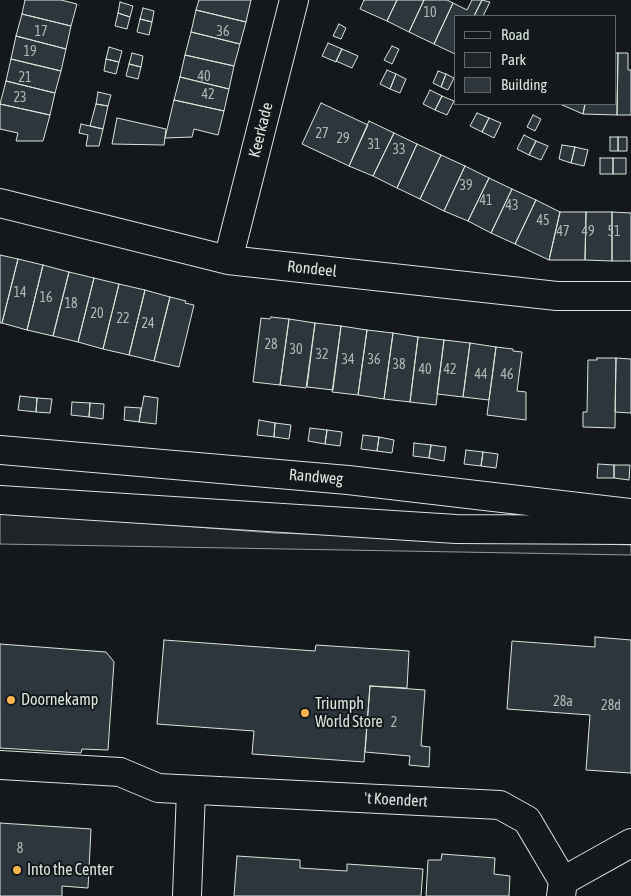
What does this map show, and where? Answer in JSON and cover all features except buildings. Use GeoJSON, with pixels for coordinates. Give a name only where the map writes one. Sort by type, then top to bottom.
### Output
{"type":"FeatureCollection","features":[{"type":"Feature","properties":{"kind":"street","name":"Keerkade"},"geometry":{"type":"LineString","coordinates":[[228,260],[294,0]]}},
{"type":"Feature","properties":{"kind":"street","name":"Rondeel"},"geometry":{"type":"LineString","coordinates":[[0,204],[228,260],[557,296],[631,296]]}},
{"type":"Feature","properties":{"kind":"street","name":"Randweg"},"geometry":{"type":"LineString","coordinates":[[0,450],[348,480],[631,513]]}},
{"type":"Feature","properties":{"kind":"street"},"geometry":{"type":"LineString","coordinates":[[0,500],[456,529],[631,530]]}},
{"type":"Feature","properties":{"kind":"street","name":"'t Koendert"},"geometry":{"type":"LineString","coordinates":[[0,765],[120,772],[158,788],[500,806],[527,820],[562,888]]}},
{"type":"Feature","properties":{"kind":"street"},"geometry":{"type":"LineString","coordinates":[[187,896],[191,790]]}},
{"type":"Feature","properties":{"kind":"street"},"geometry":{"type":"LineString","coordinates":[[562,888],[631,843]]}},
{"type":"Feature","properties":{"kind":"green space"},"geometry":{"type":"Polygon","coordinates":[[[0,512],[274,533],[631,545],[631,555],[0,544],[0,512]]]}},
{"type":"Feature","properties":{"kind":"place","name":"Doornekamp"},"geometry":{"type":"Point","coordinates":[11,700]}},
{"type":"Feature","properties":{"kind":"place","name":"Triumph World Store"},"geometry":{"type":"Point","coordinates":[305,713]}},
{"type":"Feature","properties":{"kind":"place","name":"Into the Center"},"geometry":{"type":"Point","coordinates":[17,870]}}]}
